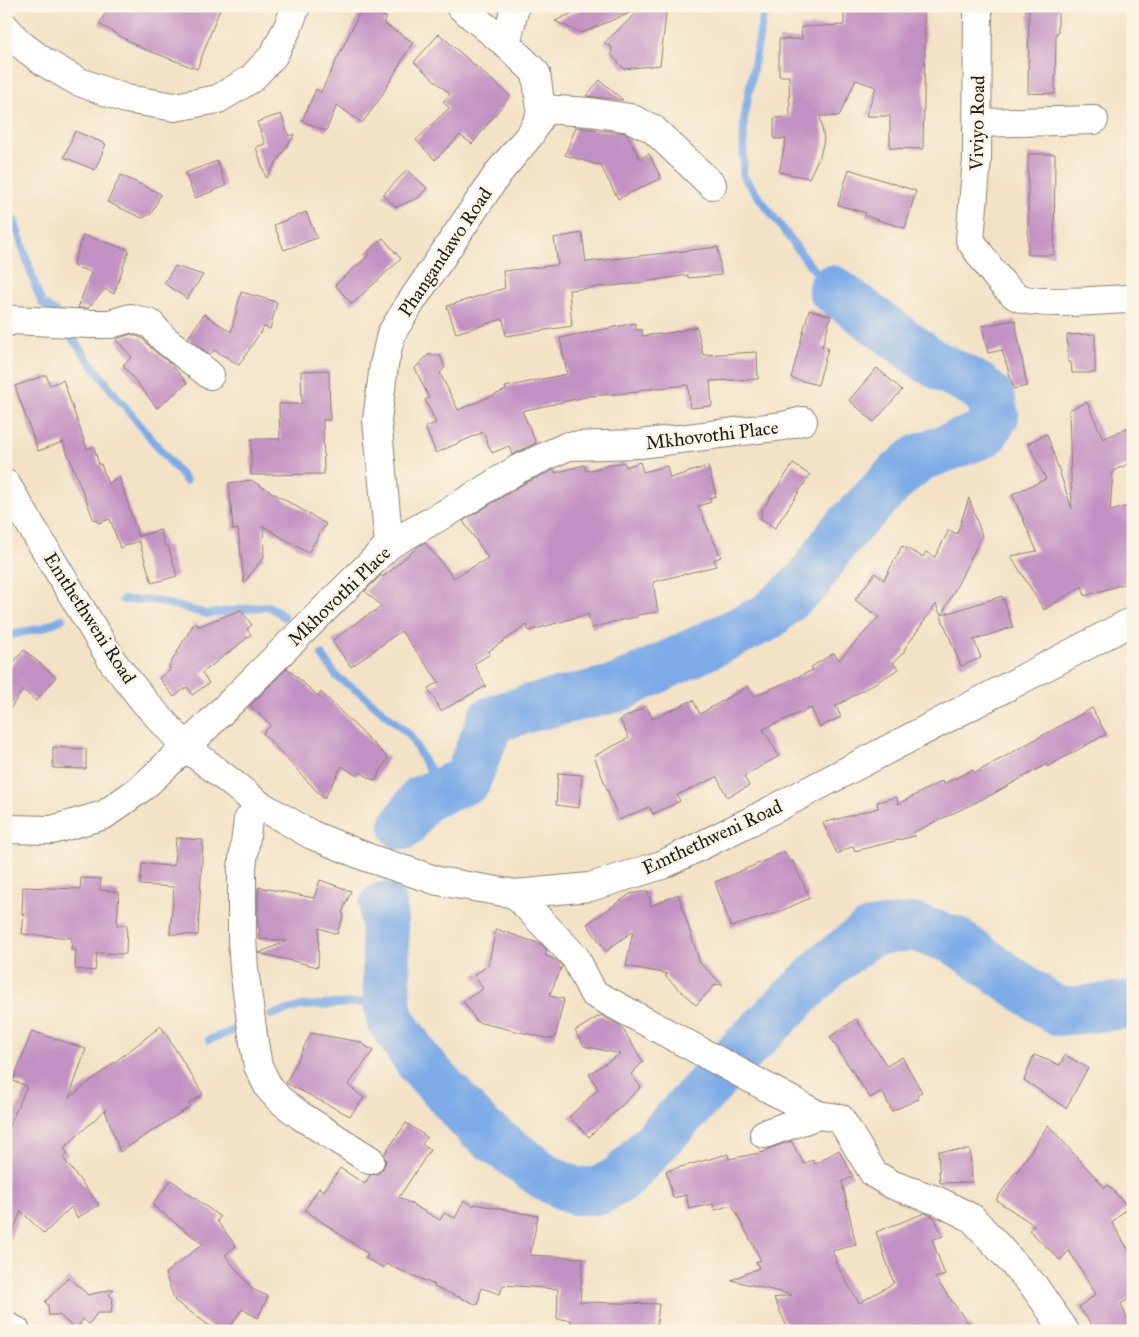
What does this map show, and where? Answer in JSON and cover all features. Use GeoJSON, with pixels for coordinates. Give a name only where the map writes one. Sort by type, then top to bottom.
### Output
{"type":"FeatureCollection","features":[{"type":"Feature","properties":{"kind":"street"},"geometry":{"type":"LineString","coordinates":[[6,28],[19,43],[77,81],[126,99],[175,107],[218,99],[251,79],[272,56],[288,27],[296,6]]}},
{"type":"Feature","properties":{"kind":"street","name":"Phangandawo Road"},"geometry":{"type":"LineString","coordinates":[[389,545],[377,420],[390,334],[499,172],[530,135],[539,119],[541,109],[536,73],[506,44],[460,6]]}},
{"type":"Feature","properties":{"kind":"street"},"geometry":{"type":"LineString","coordinates":[[506,44],[515,6]]}},
{"type":"Feature","properties":{"kind":"street","name":"Viviyo Road"},"geometry":{"type":"LineString","coordinates":[[978,6],[977,159],[970,240],[1003,285],[1018,297],[1040,302],[1127,300]]}},
{"type":"Feature","properties":{"kind":"street"},"geometry":{"type":"LineString","coordinates":[[541,109],[590,112],[630,118],[653,129],[712,185]]}},
{"type":"Feature","properties":{"kind":"street"},"geometry":{"type":"LineString","coordinates":[[978,123],[1094,120]]}},
{"type":"Feature","properties":{"kind":"street"},"geometry":{"type":"LineString","coordinates":[[6,323],[13,320],[110,324],[130,318],[151,324],[163,338],[210,375]]}},
{"type":"Feature","properties":{"kind":"street","name":"Mkhovothi Place"},"geometry":{"type":"LineString","coordinates":[[6,830],[52,830],[104,815],[143,787],[186,747],[389,545],[455,508],[518,469],[568,446],[640,444],[802,422]]}},
{"type":"Feature","properties":{"kind":"street","name":"Emthethweni Road"},"geometry":{"type":"LineString","coordinates":[[6,484],[113,662],[144,701],[186,747],[260,805],[312,835],[369,858],[438,881],[515,894],[590,887],[662,865],[751,821],[1133,621]]}},
{"type":"Feature","properties":{"kind":"street"},"geometry":{"type":"LineString","coordinates":[[260,805],[248,820],[242,868],[244,969],[258,1066],[269,1088],[279,1099],[301,1116],[370,1160]]}},
{"type":"Feature","properties":{"kind":"street"},"geometry":{"type":"LineString","coordinates":[[515,894],[575,957],[593,993],[818,1115],[840,1118],[874,1174],[893,1185],[938,1201],[972,1218],[1034,1286],[1065,1331]]}},
{"type":"Feature","properties":{"kind":"street"},"geometry":{"type":"LineString","coordinates":[[764,1134],[818,1115]]}},
{"type":"Feature","properties":{"kind":"street"},"geometry":{"type":"LineString","coordinates":[[6,1326],[16,1331]]}},
{"type":"Feature","properties":{"kind":"building"},"geometry":{"type":"Polygon","coordinates":[[[110,6],[221,6],[197,69],[141,48],[99,24],[110,6]]]}},
{"type":"Feature","properties":{"kind":"building"},"geometry":{"type":"Polygon","coordinates":[[[363,6],[369,6],[387,18],[383,23],[413,42],[379,100],[362,123],[337,105],[326,131],[302,121],[316,89],[321,92],[363,6]]]}},
{"type":"Feature","properties":{"kind":"building"},"geometry":{"type":"Polygon","coordinates":[[[588,6],[644,7],[581,33],[555,21],[588,6]]]}},
{"type":"Feature","properties":{"kind":"building"},"geometry":{"type":"Polygon","coordinates":[[[644,6],[667,6],[660,65],[624,69],[611,54],[612,47],[604,43],[644,6]]]}},
{"type":"Feature","properties":{"kind":"building"},"geometry":{"type":"Polygon","coordinates":[[[1029,6],[1058,6],[1055,94],[1028,93],[1029,6]]]}},
{"type":"Feature","properties":{"kind":"building"},"geometry":{"type":"Polygon","coordinates":[[[924,7],[923,149],[890,148],[890,116],[866,116],[876,87],[856,80],[839,116],[820,116],[824,139],[821,153],[809,178],[779,172],[786,139],[774,139],[774,118],[790,117],[789,76],[779,76],[779,39],[802,39],[801,27],[844,25],[844,8],[924,7]]]}},
{"type":"Feature","properties":{"kind":"building"},"geometry":{"type":"Polygon","coordinates":[[[439,34],[510,96],[472,144],[460,135],[435,160],[416,140],[449,108],[443,102],[450,94],[414,62],[439,34]]]}},
{"type":"Feature","properties":{"kind":"building"},"geometry":{"type":"Polygon","coordinates":[[[600,80],[623,100],[586,96],[600,80]]]}},
{"type":"Feature","properties":{"kind":"building"},"geometry":{"type":"Polygon","coordinates":[[[281,114],[289,136],[295,134],[266,178],[256,147],[265,144],[257,122],[281,114]]]}},
{"type":"Feature","properties":{"kind":"building"},"geometry":{"type":"Polygon","coordinates":[[[576,127],[626,133],[640,159],[649,154],[661,178],[618,199],[600,164],[565,155],[576,127]]]}},
{"type":"Feature","properties":{"kind":"building"},"geometry":{"type":"Polygon","coordinates":[[[75,131],[106,144],[95,170],[64,157],[75,131]]]}},
{"type":"Feature","properties":{"kind":"building"},"geometry":{"type":"Polygon","coordinates":[[[1028,154],[1055,154],[1054,255],[1028,255],[1028,154]]]}},
{"type":"Feature","properties":{"kind":"building"},"geometry":{"type":"Polygon","coordinates":[[[217,161],[226,186],[195,198],[185,173],[217,161]]]}},
{"type":"Feature","properties":{"kind":"building"},"geometry":{"type":"Polygon","coordinates":[[[849,169],[916,191],[905,228],[865,216],[866,213],[838,205],[849,169]]]}},
{"type":"Feature","properties":{"kind":"building"},"geometry":{"type":"Polygon","coordinates":[[[407,170],[427,188],[418,198],[396,207],[383,195],[407,170]]]}},
{"type":"Feature","properties":{"kind":"building"},"geometry":{"type":"Polygon","coordinates":[[[121,175],[161,194],[151,214],[142,218],[107,202],[121,175]]]}},
{"type":"Feature","properties":{"kind":"building"},"geometry":{"type":"Polygon","coordinates":[[[306,212],[317,238],[284,250],[274,225],[306,212]]]}},
{"type":"Feature","properties":{"kind":"building"},"geometry":{"type":"Polygon","coordinates":[[[582,233],[586,262],[718,247],[721,275],[688,278],[688,275],[631,284],[569,290],[572,326],[506,336],[503,319],[456,333],[447,306],[505,288],[503,271],[558,265],[554,238],[582,233]]]}},
{"type":"Feature","properties":{"kind":"building"},"geometry":{"type":"Polygon","coordinates":[[[83,235],[129,250],[114,294],[105,289],[88,308],[78,308],[91,272],[73,266],[83,235]]]}},
{"type":"Feature","properties":{"kind":"building"},"geometry":{"type":"Polygon","coordinates":[[[383,238],[401,259],[352,304],[335,285],[369,255],[367,252],[383,238]]]}},
{"type":"Feature","properties":{"kind":"building"},"geometry":{"type":"Polygon","coordinates":[[[175,266],[203,275],[187,299],[164,283],[175,266]]]}},
{"type":"Feature","properties":{"kind":"building"},"geometry":{"type":"Polygon","coordinates":[[[241,292],[277,302],[270,329],[264,327],[239,365],[214,350],[210,355],[188,338],[204,314],[231,332],[241,292]]]}},
{"type":"Feature","properties":{"kind":"building"},"geometry":{"type":"Polygon","coordinates":[[[809,310],[831,316],[822,347],[828,348],[818,385],[791,378],[809,310]]]}},
{"type":"Feature","properties":{"kind":"building"},"geometry":{"type":"Polygon","coordinates":[[[1015,320],[1027,386],[1014,389],[1002,350],[988,353],[982,326],[1015,320]]]}},
{"type":"Feature","properties":{"kind":"building"},"geometry":{"type":"Polygon","coordinates":[[[635,323],[636,330],[642,330],[642,336],[697,327],[703,355],[757,352],[758,379],[710,381],[712,406],[690,408],[688,385],[590,396],[522,411],[536,443],[512,455],[509,446],[492,453],[483,432],[436,453],[425,427],[436,423],[425,400],[429,398],[415,368],[428,355],[440,355],[445,367],[440,373],[458,410],[506,390],[505,387],[567,374],[560,338],[635,323]]]}},
{"type":"Feature","properties":{"kind":"building"},"geometry":{"type":"Polygon","coordinates":[[[131,334],[142,338],[153,350],[171,364],[187,383],[157,408],[123,365],[132,357],[116,340],[131,334]]]}},
{"type":"Feature","properties":{"kind":"building"},"geometry":{"type":"Polygon","coordinates":[[[1095,334],[1095,373],[1072,373],[1071,362],[1068,362],[1067,335],[1095,334]]]}},
{"type":"Feature","properties":{"kind":"building"},"geometry":{"type":"Polygon","coordinates":[[[877,368],[902,390],[874,422],[849,400],[877,368]]]}},
{"type":"Feature","properties":{"kind":"building"},"geometry":{"type":"Polygon","coordinates":[[[329,370],[330,420],[323,420],[324,474],[251,475],[251,439],[280,439],[279,404],[302,404],[301,371],[329,370]]]}},
{"type":"Feature","properties":{"kind":"building"},"geometry":{"type":"Polygon","coordinates":[[[46,375],[50,385],[63,380],[87,449],[94,447],[99,465],[101,464],[108,484],[119,476],[138,536],[160,530],[165,546],[168,545],[177,576],[152,583],[139,541],[120,548],[110,519],[98,523],[97,519],[94,520],[63,442],[38,451],[15,386],[46,375]]]}},
{"type":"Feature","properties":{"kind":"building"},"geometry":{"type":"Polygon","coordinates":[[[1087,402],[1103,439],[1133,425],[1133,462],[1113,471],[1110,511],[1133,505],[1133,581],[1085,596],[1082,586],[1044,610],[1011,556],[1037,551],[1012,494],[1046,479],[1028,443],[1047,434],[1072,509],[1069,410],[1087,402]]]}},
{"type":"Feature","properties":{"kind":"building"},"geometry":{"type":"Polygon","coordinates":[[[624,462],[626,467],[640,462],[643,472],[667,466],[670,478],[708,466],[716,496],[709,498],[711,502],[698,506],[721,557],[714,560],[716,566],[653,582],[658,612],[637,615],[637,617],[592,628],[588,614],[529,631],[527,625],[489,651],[490,654],[474,664],[486,686],[441,711],[428,688],[439,682],[401,631],[351,667],[332,641],[363,618],[382,607],[365,591],[381,575],[383,577],[420,545],[425,543],[454,578],[488,558],[463,521],[525,483],[554,470],[555,473],[584,465],[586,471],[624,462]]]}},
{"type":"Feature","properties":{"kind":"building"},"geometry":{"type":"Polygon","coordinates":[[[793,464],[810,475],[775,528],[761,519],[761,511],[793,464]]]}},
{"type":"Feature","properties":{"kind":"building"},"geometry":{"type":"Polygon","coordinates":[[[251,480],[326,524],[308,553],[263,526],[264,557],[244,583],[238,529],[233,530],[229,483],[251,480]]]}},
{"type":"Feature","properties":{"kind":"building"},"geometry":{"type":"Polygon","coordinates":[[[969,498],[982,536],[942,615],[1002,596],[1013,627],[974,640],[981,658],[961,666],[936,604],[905,651],[893,663],[899,669],[836,706],[841,717],[820,727],[811,708],[763,729],[779,756],[744,776],[749,786],[727,797],[717,777],[677,795],[680,801],[653,814],[649,807],[619,820],[594,756],[629,738],[620,720],[646,706],[653,719],[693,700],[700,714],[748,686],[755,696],[813,670],[811,667],[834,653],[839,660],[879,617],[855,600],[875,573],[884,580],[902,546],[923,557],[926,552],[935,557],[949,530],[957,534],[969,498]]]}},
{"type":"Feature","properties":{"kind":"building"},"geometry":{"type":"Polygon","coordinates":[[[241,610],[252,625],[247,629],[251,635],[202,673],[209,683],[192,695],[187,687],[174,697],[159,678],[170,670],[169,666],[194,623],[199,626],[241,610]]]}},
{"type":"Feature","properties":{"kind":"building"},"geometry":{"type":"Polygon","coordinates":[[[24,650],[56,677],[36,701],[23,690],[6,714],[6,671],[24,650]]]}},
{"type":"Feature","properties":{"kind":"building"},"geometry":{"type":"Polygon","coordinates":[[[287,668],[318,696],[321,692],[388,758],[375,781],[360,772],[357,776],[342,766],[324,799],[263,733],[271,725],[250,706],[287,668]]]}},
{"type":"Feature","properties":{"kind":"building"},"geometry":{"type":"Polygon","coordinates":[[[1092,708],[1106,734],[1047,767],[1047,764],[993,794],[914,832],[915,836],[855,851],[853,846],[837,854],[823,823],[878,808],[877,802],[897,797],[898,804],[942,781],[943,784],[973,770],[975,773],[1092,708]]]}},
{"type":"Feature","properties":{"kind":"building"},"geometry":{"type":"Polygon","coordinates":[[[53,747],[86,749],[86,769],[53,768],[53,747]]]}},
{"type":"Feature","properties":{"kind":"building"},"geometry":{"type":"Polygon","coordinates":[[[558,773],[582,775],[579,808],[556,805],[558,773]]]}},
{"type":"Feature","properties":{"kind":"building"},"geometry":{"type":"Polygon","coordinates":[[[176,838],[203,840],[198,935],[170,934],[174,887],[140,885],[142,864],[174,866],[176,838]]]}},
{"type":"Feature","properties":{"kind":"building"},"geometry":{"type":"Polygon","coordinates":[[[785,852],[790,862],[792,860],[810,898],[779,912],[731,927],[715,882],[785,852]]]}},
{"type":"Feature","properties":{"kind":"building"},"geometry":{"type":"Polygon","coordinates":[[[81,878],[101,879],[100,890],[119,892],[117,925],[127,925],[126,954],[97,953],[95,971],[75,969],[76,950],[71,950],[72,938],[22,934],[24,914],[22,914],[23,887],[80,889],[81,878]]]}},
{"type":"Feature","properties":{"kind":"building"},"geometry":{"type":"Polygon","coordinates":[[[320,880],[351,891],[342,913],[344,914],[337,934],[319,928],[318,967],[259,953],[287,941],[258,939],[260,928],[258,928],[259,887],[314,898],[320,880]]]}},
{"type":"Feature","properties":{"kind":"building"},"geometry":{"type":"Polygon","coordinates":[[[648,891],[651,906],[678,894],[700,963],[723,985],[716,984],[696,1005],[665,976],[668,974],[626,966],[633,931],[606,951],[587,924],[630,894],[648,891]]]}},
{"type":"Feature","properties":{"kind":"building"},"geometry":{"type":"Polygon","coordinates":[[[496,929],[541,944],[547,950],[545,955],[556,960],[562,966],[549,996],[564,999],[555,1038],[546,1038],[477,1022],[463,1001],[483,989],[474,975],[488,966],[496,929]]]}},
{"type":"Feature","properties":{"kind":"building"},"geometry":{"type":"Polygon","coordinates":[[[601,1015],[621,1026],[643,1062],[631,1074],[641,1087],[589,1137],[569,1117],[598,1089],[589,1074],[620,1054],[584,1046],[575,1031],[601,1015]]]}},
{"type":"Feature","properties":{"kind":"building"},"geometry":{"type":"Polygon","coordinates":[[[856,1019],[887,1066],[902,1057],[922,1092],[917,1094],[919,1099],[892,1111],[882,1091],[870,1098],[830,1037],[856,1019]]]}},
{"type":"Feature","properties":{"kind":"building"},"geometry":{"type":"Polygon","coordinates":[[[161,1026],[203,1094],[188,1104],[191,1106],[120,1152],[105,1110],[64,1148],[68,1154],[63,1158],[99,1205],[77,1218],[71,1207],[44,1234],[21,1211],[8,1244],[6,1243],[6,1133],[27,1086],[13,1081],[32,1031],[86,1049],[69,1098],[161,1026]]]}},
{"type":"Feature","properties":{"kind":"building"},"geometry":{"type":"Polygon","coordinates":[[[311,1033],[360,1042],[373,1051],[348,1085],[364,1098],[350,1116],[286,1083],[311,1033]]]}},
{"type":"Feature","properties":{"kind":"building"},"geometry":{"type":"Polygon","coordinates":[[[1034,1055],[1060,1065],[1065,1055],[1088,1068],[1066,1108],[1024,1080],[1034,1055]]]}},
{"type":"Feature","properties":{"kind":"building"},"geometry":{"type":"Polygon","coordinates":[[[406,1123],[427,1137],[422,1144],[430,1150],[399,1197],[440,1220],[444,1213],[455,1218],[464,1201],[474,1206],[475,1204],[538,1216],[530,1255],[583,1258],[580,1302],[659,1304],[656,1331],[571,1331],[571,1320],[557,1319],[558,1289],[503,1285],[500,1294],[481,1288],[478,1305],[386,1264],[384,1268],[365,1258],[368,1254],[305,1210],[319,1188],[324,1191],[340,1168],[365,1184],[370,1175],[378,1174],[386,1161],[384,1155],[406,1123]]]}},
{"type":"Feature","properties":{"kind":"building"},"geometry":{"type":"Polygon","coordinates":[[[1048,1125],[1105,1188],[1108,1185],[1128,1207],[1112,1223],[1133,1257],[1133,1296],[1121,1304],[1133,1331],[1096,1331],[1079,1307],[1096,1294],[1069,1251],[1060,1260],[1029,1230],[1034,1225],[996,1200],[1048,1125]]]}},
{"type":"Feature","properties":{"kind":"building"},"geometry":{"type":"Polygon","coordinates":[[[791,1141],[804,1164],[812,1160],[815,1164],[839,1150],[853,1176],[842,1182],[856,1245],[832,1251],[837,1261],[835,1262],[859,1303],[894,1283],[876,1232],[925,1213],[934,1217],[943,1236],[932,1240],[945,1275],[935,1278],[974,1331],[789,1331],[774,1298],[792,1295],[731,1280],[759,1268],[756,1262],[761,1260],[732,1205],[715,1210],[713,1204],[689,1209],[686,1195],[673,1198],[666,1171],[728,1154],[729,1159],[764,1152],[791,1141]]]}},
{"type":"Feature","properties":{"kind":"building"},"geometry":{"type":"Polygon","coordinates":[[[970,1150],[972,1182],[940,1183],[938,1151],[970,1150]]]}},
{"type":"Feature","properties":{"kind":"building"},"geometry":{"type":"Polygon","coordinates":[[[171,1180],[220,1217],[217,1221],[236,1246],[225,1255],[252,1289],[268,1296],[258,1318],[242,1309],[228,1331],[217,1331],[175,1301],[165,1273],[203,1244],[152,1205],[171,1180]]]}},
{"type":"Feature","properties":{"kind":"building"},"geometry":{"type":"Polygon","coordinates":[[[69,1277],[88,1295],[114,1289],[109,1295],[113,1298],[111,1313],[97,1313],[89,1324],[83,1319],[76,1330],[59,1315],[49,1315],[48,1305],[45,1302],[69,1277]]]}},
{"type":"Feature","properties":{"kind":"waterway"},"geometry":{"type":"LineString","coordinates":[[765,6],[744,118],[743,176],[809,264],[832,289]]}},
{"type":"Feature","properties":{"kind":"waterway"},"geometry":{"type":"LineString","coordinates":[[6,216],[14,220],[42,303],[58,314]]}},
{"type":"Feature","properties":{"kind":"waterway"},"geometry":{"type":"LineString","coordinates":[[403,826],[422,799],[467,780],[491,720],[530,708],[618,688],[766,618],[807,582],[838,537],[900,473],[919,458],[984,434],[995,416],[991,398],[978,386],[930,361],[832,289]]}},
{"type":"Feature","properties":{"kind":"waterway"},"geometry":{"type":"LineString","coordinates":[[69,334],[113,392],[186,481]]}},
{"type":"Feature","properties":{"kind":"waterway"},"geometry":{"type":"LineString","coordinates":[[123,600],[154,600],[207,614],[268,606],[284,617]]}},
{"type":"Feature","properties":{"kind":"waterway"},"geometry":{"type":"LineString","coordinates":[[6,636],[42,628],[62,619]]}},
{"type":"Feature","properties":{"kind":"waterway"},"geometry":{"type":"LineString","coordinates":[[322,655],[337,677],[362,694],[410,735],[443,791]]}},
{"type":"Feature","properties":{"kind":"waterway"},"geometry":{"type":"LineString","coordinates":[[383,906],[387,1001],[390,1019],[418,1061],[480,1129],[547,1178],[574,1191],[599,1191],[622,1178],[745,1047],[830,963],[870,933],[913,927],[954,940],[1058,1012],[1133,1006]]}},
{"type":"Feature","properties":{"kind":"waterway"},"geometry":{"type":"LineString","coordinates":[[271,1015],[302,1006],[387,1001]]}},
{"type":"Feature","properties":{"kind":"waterway"},"geometry":{"type":"LineString","coordinates":[[209,1040],[239,1028]]}}]}
